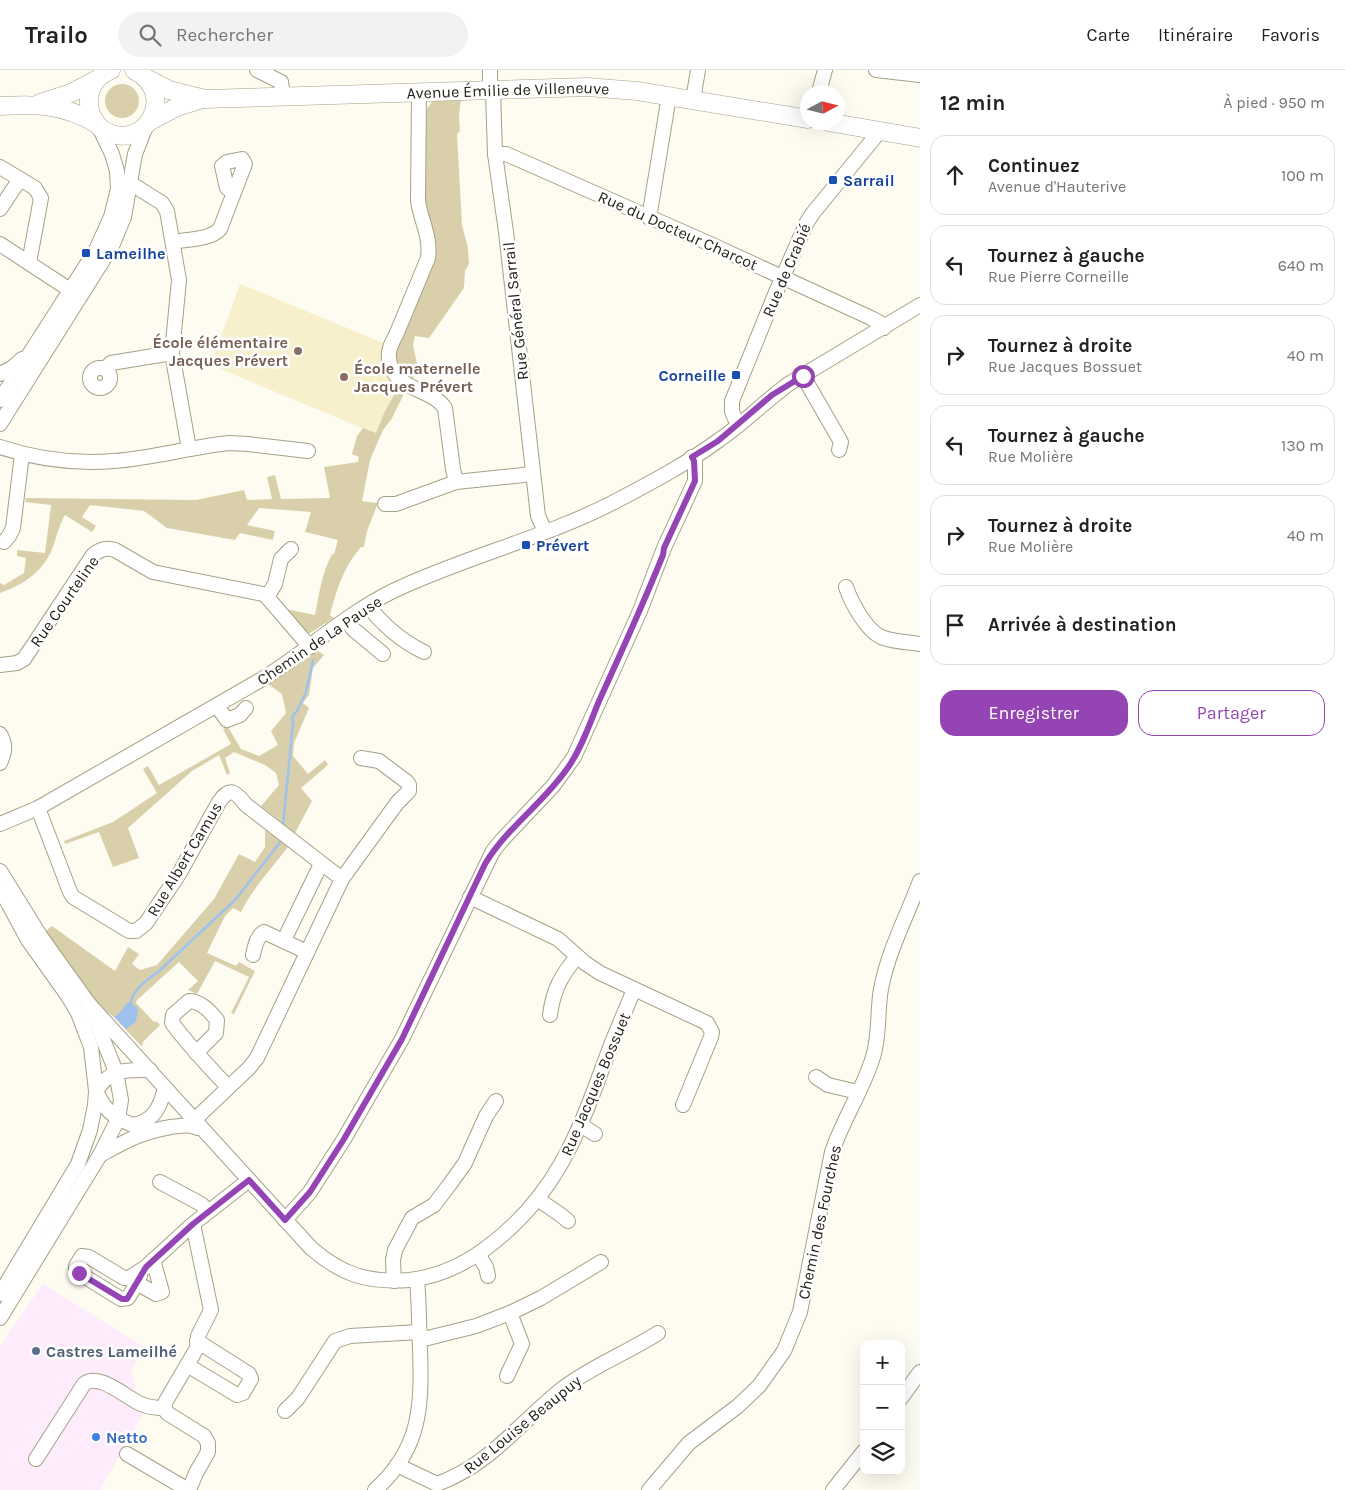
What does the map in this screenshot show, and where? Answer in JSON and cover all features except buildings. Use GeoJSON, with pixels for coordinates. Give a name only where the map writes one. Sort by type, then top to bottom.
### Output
{"type":"FeatureCollection","features":[{"type":"Feature","properties":{"kind":"main road","name":"Avenue Émilie de Villeneuve"},"geometry":{"type":"LineString","coordinates":[[141,73],[169,90],[205,99]]}},
{"type":"Feature","properties":{"kind":"main road"},"geometry":{"type":"LineString","coordinates":[[141,73],[154,89],[156,100],[155,111],[148,124]]}},
{"type":"Feature","properties":{"kind":"main road"},"geometry":{"type":"LineString","coordinates":[[0,106],[37,104],[71,93],[103,74]]}},
{"type":"Feature","properties":{"kind":"main road"},"geometry":{"type":"LineString","coordinates":[[98,126],[89,107],[91,88],[103,74]]}},
{"type":"Feature","properties":{"kind":"main road","name":"Avenue Émilie de Villeneuve"},"geometry":{"type":"LineString","coordinates":[[37,104],[75,112],[108,133],[118,136],[133,134],[176,107],[205,99],[492,90],[599,88],[628,90],[800,118]]}},
{"type":"Feature","properties":{"kind":"main road"},"geometry":{"type":"LineString","coordinates":[[845,125],[920,138]]}},
{"type":"Feature","properties":{"kind":"street"},"geometry":{"type":"LineString","coordinates":[[257,70],[281,82],[283,96]]}},
{"type":"Feature","properties":{"kind":"street","name":"Rue Général Sarrail"},"geometry":{"type":"LineString","coordinates":[[490,70],[495,154],[507,241],[538,516],[545,531]]}},
{"type":"Feature","properties":{"kind":"street"},"geometry":{"type":"LineString","coordinates":[[693,100],[698,70]]}},
{"type":"Feature","properties":{"kind":"street"},"geometry":{"type":"LineString","coordinates":[[821,85],[825,70]]}},
{"type":"Feature","properties":{"kind":"street"},"geometry":{"type":"LineString","coordinates":[[876,70],[920,75]]}},
{"type":"Feature","properties":{"kind":"street"},"geometry":{"type":"LineString","coordinates":[[419,92],[417,190],[420,216],[424,221],[429,244],[428,258],[396,335],[389,347],[389,359],[393,372],[400,381],[439,402],[445,408],[456,482]]}},
{"type":"Feature","properties":{"kind":"street"},"geometry":{"type":"LineString","coordinates":[[648,217],[669,96]]}},
{"type":"Feature","properties":{"kind":"street"},"geometry":{"type":"LineString","coordinates":[[8,395],[112,246],[124,217],[135,154],[148,124]]}},
{"type":"Feature","properties":{"kind":"street"},"geometry":{"type":"LineString","coordinates":[[0,424],[8,395],[31,350],[102,239],[111,217],[117,194],[118,178],[115,164],[98,126]]}},
{"type":"Feature","properties":{"kind":"street","name":"Rue de Crabié"},"geometry":{"type":"LineString","coordinates":[[738,425],[732,412],[732,401],[810,217],[875,137],[876,131]]}},
{"type":"Feature","properties":{"kind":"street","name":"Rue du Docteur Charcot"},"geometry":{"type":"LineString","coordinates":[[495,154],[506,154],[783,277],[871,318],[882,324],[884,328]]}},
{"type":"Feature","properties":{"kind":"street"},"geometry":{"type":"LineString","coordinates":[[0,167],[35,188],[41,198],[29,263]]}},
{"type":"Feature","properties":{"kind":"street"},"geometry":{"type":"LineString","coordinates":[[0,209],[20,178]]}},
{"type":"Feature","properties":{"kind":"street"},"geometry":{"type":"LineString","coordinates":[[130,183],[165,206],[173,242],[179,280],[172,354],[189,449]]}},
{"type":"Feature","properties":{"kind":"street"},"geometry":{"type":"LineString","coordinates":[[173,242],[210,236],[216,233],[220,229],[234,193]]}},
{"type":"Feature","properties":{"kind":"street"},"geometry":{"type":"LineString","coordinates":[[0,244],[70,290]]}},
{"type":"Feature","properties":{"kind":"street","name":"Chemin de La Pause"},"geometry":{"type":"LineString","coordinates":[[0,834],[4,821],[38,808],[217,706],[270,674],[368,605],[395,590],[617,501],[718,441],[772,395],[920,305]]}},
{"type":"Feature","properties":{"kind":"street"},"geometry":{"type":"LineString","coordinates":[[8,395],[7,380],[0,375],[15,365],[31,350]]}},
{"type":"Feature","properties":{"kind":"street"},"geometry":{"type":"LineString","coordinates":[[105,369],[111,363],[172,354]]}},
{"type":"Feature","properties":{"kind":"street"},"geometry":{"type":"LineString","coordinates":[[803,376],[842,442],[839,450]]}},
{"type":"Feature","properties":{"kind":"street"},"geometry":{"type":"LineString","coordinates":[[0,447],[22,454],[63,460],[108,461],[229,443],[308,451]]}},
{"type":"Feature","properties":{"kind":"street"},"geometry":{"type":"LineString","coordinates":[[4,542],[13,528],[22,454]]}},
{"type":"Feature","properties":{"kind":"street"},"geometry":{"type":"LineString","coordinates":[[285,1220],[310,1192],[368,1099],[402,1039],[493,851],[553,786],[574,757],[640,611],[663,555],[664,548],[695,481],[692,457]]}},
{"type":"Feature","properties":{"kind":"street"},"geometry":{"type":"LineString","coordinates":[[385,504],[396,504],[456,482],[533,474]]}},
{"type":"Feature","properties":{"kind":"street","name":"Rue Courteline"},"geometry":{"type":"LineString","coordinates":[[0,665],[16,663],[24,659],[93,555],[104,548],[116,550],[153,572],[258,592],[267,597]]}},
{"type":"Feature","properties":{"kind":"street"},"geometry":{"type":"LineString","coordinates":[[291,549],[281,558],[275,584],[267,597],[310,647]]}},
{"type":"Feature","properties":{"kind":"street"},"geometry":{"type":"LineString","coordinates":[[846,587],[852,602],[870,629],[887,639],[920,644]]}},
{"type":"Feature","properties":{"kind":"street"},"geometry":{"type":"LineString","coordinates":[[368,605],[382,622],[408,643],[424,652]]}},
{"type":"Feature","properties":{"kind":"street"},"geometry":{"type":"LineString","coordinates":[[346,620],[353,629],[383,654]]}},
{"type":"Feature","properties":{"kind":"street"},"geometry":{"type":"LineString","coordinates":[[217,706],[227,720],[240,715],[246,708]]}},
{"type":"Feature","properties":{"kind":"street"},"geometry":{"type":"LineString","coordinates":[[0,734],[5,746],[0,762]]}},
{"type":"Feature","properties":{"kind":"street"},"geometry":{"type":"LineString","coordinates":[[96,1091],[104,1105],[118,1119],[141,1128],[195,1125],[228,1087],[257,1058],[342,879],[410,788],[407,782],[379,761],[361,758]]}},
{"type":"Feature","properties":{"kind":"street","name":"Rue Albert Camus"},"geometry":{"type":"LineString","coordinates":[[38,808],[73,897],[129,931],[136,931],[146,923],[179,874],[219,802],[226,793],[234,793],[246,805],[342,879]]}},
{"type":"Feature","properties":{"kind":"street"},"geometry":{"type":"LineString","coordinates":[[284,940],[321,864]]}},
{"type":"Feature","properties":{"kind":"street"},"geometry":{"type":"LineString","coordinates":[[0,871],[41,937],[89,1004],[116,1072],[121,1100],[118,1119],[100,1155],[0,1318]]}},
{"type":"Feature","properties":{"kind":"street","name":"Chemin des Fourches"},"geometry":{"type":"LineString","coordinates":[[649,1490],[689,1443],[738,1406],[758,1386],[784,1351],[802,1306],[832,1152],[839,1132],[870,1065],[875,1049],[879,1002],[885,973],[920,881]]}},
{"type":"Feature","properties":{"kind":"street"},"geometry":{"type":"LineString","coordinates":[[0,888],[4,904],[78,1013],[91,1047],[96,1091],[90,1130],[78,1164],[0,1294]]}},
{"type":"Feature","properties":{"kind":"street"},"geometry":{"type":"LineString","coordinates":[[470,897],[558,939],[577,957],[600,973],[704,1021],[710,1028],[711,1037],[683,1105]]}},
{"type":"Feature","properties":{"kind":"street"},"geometry":{"type":"LineString","coordinates":[[253,955],[256,942],[264,932],[307,952]]}},
{"type":"Feature","properties":{"kind":"street"},"geometry":{"type":"LineString","coordinates":[[550,1015],[552,998],[564,971],[577,957]]}},
{"type":"Feature","properties":{"kind":"street","name":"Rue Jacques Bossuet"},"geometry":{"type":"LineString","coordinates":[[89,1004],[150,1070],[195,1125],[249,1180],[311,1248],[334,1267],[361,1277],[394,1281],[417,1279],[440,1273],[478,1254],[506,1232],[538,1198],[560,1168],[581,1125],[634,989]]}},
{"type":"Feature","properties":{"kind":"street"},"geometry":{"type":"LineString","coordinates":[[196,1054],[228,1087]]}},
{"type":"Feature","properties":{"kind":"street"},"geometry":{"type":"LineString","coordinates":[[96,1091],[102,1082],[116,1072],[150,1070]]}},
{"type":"Feature","properties":{"kind":"street"},"geometry":{"type":"LineString","coordinates":[[816,1077],[828,1085],[858,1092]]}},
{"type":"Feature","properties":{"kind":"street"},"geometry":{"type":"LineString","coordinates":[[100,1155],[141,1128],[158,1109],[165,1088]]}},
{"type":"Feature","properties":{"kind":"street"},"geometry":{"type":"LineString","coordinates":[[394,1281],[395,1250],[412,1218],[434,1204],[455,1177],[465,1163],[486,1116],[496,1101]]}},
{"type":"Feature","properties":{"kind":"street"},"geometry":{"type":"LineString","coordinates":[[581,1125],[595,1134]]}},
{"type":"Feature","properties":{"kind":"street"},"geometry":{"type":"LineString","coordinates":[[150,1263],[162,1292],[156,1294],[133,1280],[150,1263],[208,1211],[249,1180]]}},
{"type":"Feature","properties":{"kind":"street"},"geometry":{"type":"LineString","coordinates":[[160,1182],[201,1204],[208,1211]]}},
{"type":"Feature","properties":{"kind":"street"},"geometry":{"type":"LineString","coordinates":[[538,1198],[568,1221]]}},
{"type":"Feature","properties":{"kind":"street"},"geometry":{"type":"LineString","coordinates":[[127,1454],[188,1490],[208,1452],[208,1443],[204,1436],[167,1413],[164,1408],[166,1401],[197,1348],[199,1333],[211,1310],[193,1224]]}},
{"type":"Feature","properties":{"kind":"street"},"geometry":{"type":"LineString","coordinates":[[478,1254],[486,1267],[488,1276]]}},
{"type":"Feature","properties":{"kind":"street"},"geometry":{"type":"LineString","coordinates":[[285,1411],[298,1398],[335,1341],[350,1336],[420,1336],[476,1326],[510,1313],[541,1298],[600,1262]]}},
{"type":"Feature","properties":{"kind":"street"},"geometry":{"type":"LineString","coordinates":[[374,1490],[397,1465],[414,1435],[419,1414],[421,1387],[417,1279]]}},
{"type":"Feature","properties":{"kind":"street"},"geometry":{"type":"LineString","coordinates":[[507,1376],[522,1344],[510,1313]]}},
{"type":"Feature","properties":{"kind":"street","name":"Rue Louise Beaupuy"},"geometry":{"type":"LineString","coordinates":[[437,1487],[482,1460],[537,1410],[580,1376],[658,1333]]}},
{"type":"Feature","properties":{"kind":"street"},"geometry":{"type":"LineString","coordinates":[[187,1365],[237,1395],[242,1394],[251,1379],[249,1374],[197,1341]]}},
{"type":"Feature","properties":{"kind":"street"},"geometry":{"type":"LineString","coordinates":[[905,1393],[920,1372]]}},
{"type":"Feature","properties":{"kind":"street"},"geometry":{"type":"LineString","coordinates":[[36,1459],[87,1381],[98,1380],[138,1403],[164,1408]]}},
{"type":"Feature","properties":{"kind":"street"},"geometry":{"type":"LineString","coordinates":[[833,1490],[860,1456]]}},
{"type":"Feature","properties":{"kind":"street"},"geometry":{"type":"LineString","coordinates":[[397,1465],[437,1487]]}},
{"type":"Feature","properties":{"kind":"shaded area"},"geometry":{"type":"Polygon","coordinates":[[[122,84],[129,85],[134,89],[138,94],[138,108],[134,113],[129,117],[122,118],[115,117],[110,113],[106,108],[105,101],[106,94],[110,89],[115,85],[122,84]]]}},
{"type":"Feature","properties":{"kind":"shaded area"},"geometry":{"type":"Polygon","coordinates":[[[461,99],[460,131],[457,134],[462,225],[468,248],[469,264],[465,271],[464,288],[429,338],[415,336],[413,345],[418,368],[412,380],[398,367],[396,348],[431,263],[424,191],[427,109],[433,100],[461,99]]]}},
{"type":"Feature","properties":{"kind":"shaded area"},"geometry":{"type":"Polygon","coordinates":[[[240,284],[384,343],[382,353],[383,366],[398,388],[384,413],[376,434],[211,365],[240,284]]]}},
{"type":"Feature","properties":{"kind":"shaded area"},"geometry":{"type":"Polygon","coordinates":[[[398,388],[405,392],[391,420],[383,430],[370,460],[362,501],[378,503],[367,531],[364,547],[361,547],[355,555],[341,579],[330,615],[334,618],[310,633],[305,631],[286,609],[315,615],[323,576],[332,554],[334,554],[338,540],[305,532],[311,512],[259,508],[247,525],[275,531],[273,540],[240,533],[235,540],[167,528],[144,511],[90,505],[82,517],[96,526],[92,532],[65,515],[51,552],[42,566],[30,578],[0,593],[0,583],[4,585],[24,573],[26,558],[17,556],[17,550],[45,553],[51,505],[25,502],[26,498],[196,500],[244,490],[247,500],[272,499],[267,477],[275,475],[281,499],[330,498],[324,467],[358,462],[359,457],[352,454],[357,436],[363,428],[376,433],[384,413],[398,388]]]}},
{"type":"Feature","properties":{"kind":"shaded area"},"geometry":{"type":"Polygon","coordinates":[[[318,651],[324,655],[313,668],[309,695],[303,703],[309,708],[294,743],[293,756],[308,774],[325,760],[328,765],[301,788],[312,801],[295,833],[261,806],[279,785],[276,773],[265,765],[234,752],[225,758],[230,773],[227,775],[219,755],[192,771],[128,828],[139,858],[113,867],[99,832],[65,844],[64,841],[113,822],[157,793],[143,769],[148,766],[159,785],[231,744],[223,729],[228,727],[241,749],[259,756],[278,745],[271,731],[286,713],[282,694],[268,684],[309,654],[318,651]]]}},
{"type":"Feature","properties":{"kind":"shaded area"},"geometry":{"type":"Polygon","coordinates":[[[265,830],[288,847],[257,886],[241,912],[233,908],[225,916],[207,953],[236,966],[239,962],[255,971],[234,1014],[231,1013],[249,977],[215,961],[197,994],[188,990],[198,981],[179,962],[137,1000],[136,1003],[154,1022],[156,1021],[160,1025],[143,1042],[142,1047],[114,1017],[98,1006],[44,932],[52,926],[115,971],[128,947],[139,954],[132,964],[140,970],[157,965],[214,899],[239,854],[255,862],[265,847],[265,830]]]}},
{"type":"Feature","properties":{"kind":"shaded area"},"geometry":{"type":"Polygon","coordinates":[[[43,1284],[144,1347],[131,1371],[142,1416],[100,1490],[0,1490],[0,1346],[43,1284]]]}},
{"type":"Feature","properties":{"kind":"water"},"geometry":{"type":"Polygon","coordinates":[[[129,1002],[138,1008],[136,1022],[126,1029],[114,1017],[129,1002]]]}},
{"type":"Feature","properties":{"kind":"waterway"},"geometry":{"type":"LineString","coordinates":[[283,826],[292,717],[306,692],[313,660]]}},
{"type":"Feature","properties":{"kind":"waterway"},"geometry":{"type":"LineString","coordinates":[[131,1003],[134,994],[141,985],[158,972],[236,899],[281,841]]}},
{"type":"Feature","properties":{"kind":"place","name":"Sarrail"},"geometry":{"type":"Point","coordinates":[833,180]}},
{"type":"Feature","properties":{"kind":"place","name":"Lameilhe"},"geometry":{"type":"Point","coordinates":[86,253]}},
{"type":"Feature","properties":{"kind":"place","name":"École élémentaire Jacques Prévert"},"geometry":{"type":"Point","coordinates":[298,351]}},
{"type":"Feature","properties":{"kind":"place","name":"Corneille"},"geometry":{"type":"Point","coordinates":[736,375]}},
{"type":"Feature","properties":{"kind":"place","name":"École maternelle Jacques Prévert"},"geometry":{"type":"Point","coordinates":[344,377]}},
{"type":"Feature","properties":{"kind":"place","name":"Prévert"},"geometry":{"type":"Point","coordinates":[526,545]}},
{"type":"Feature","properties":{"kind":"place","name":"Castres Lameilhé"},"geometry":{"type":"Point","coordinates":[36,1351]}},
{"type":"Feature","properties":{"kind":"place","name":"Netto"},"geometry":{"type":"Point","coordinates":[96,1437]}},
{"type":"Feature","properties":{"kind":"route"},"geometry":{"type":"LineString","coordinates":[[79,1273],[122,1299],[127,1299],[146,1267],[208,1211],[249,1180],[285,1220],[300,1206],[344,1139],[402,1039],[485,864],[502,840],[564,773],[574,757],[640,611],[663,555],[664,548],[695,481],[696,476],[692,457],[718,441],[772,395],[803,376]]}}]}
